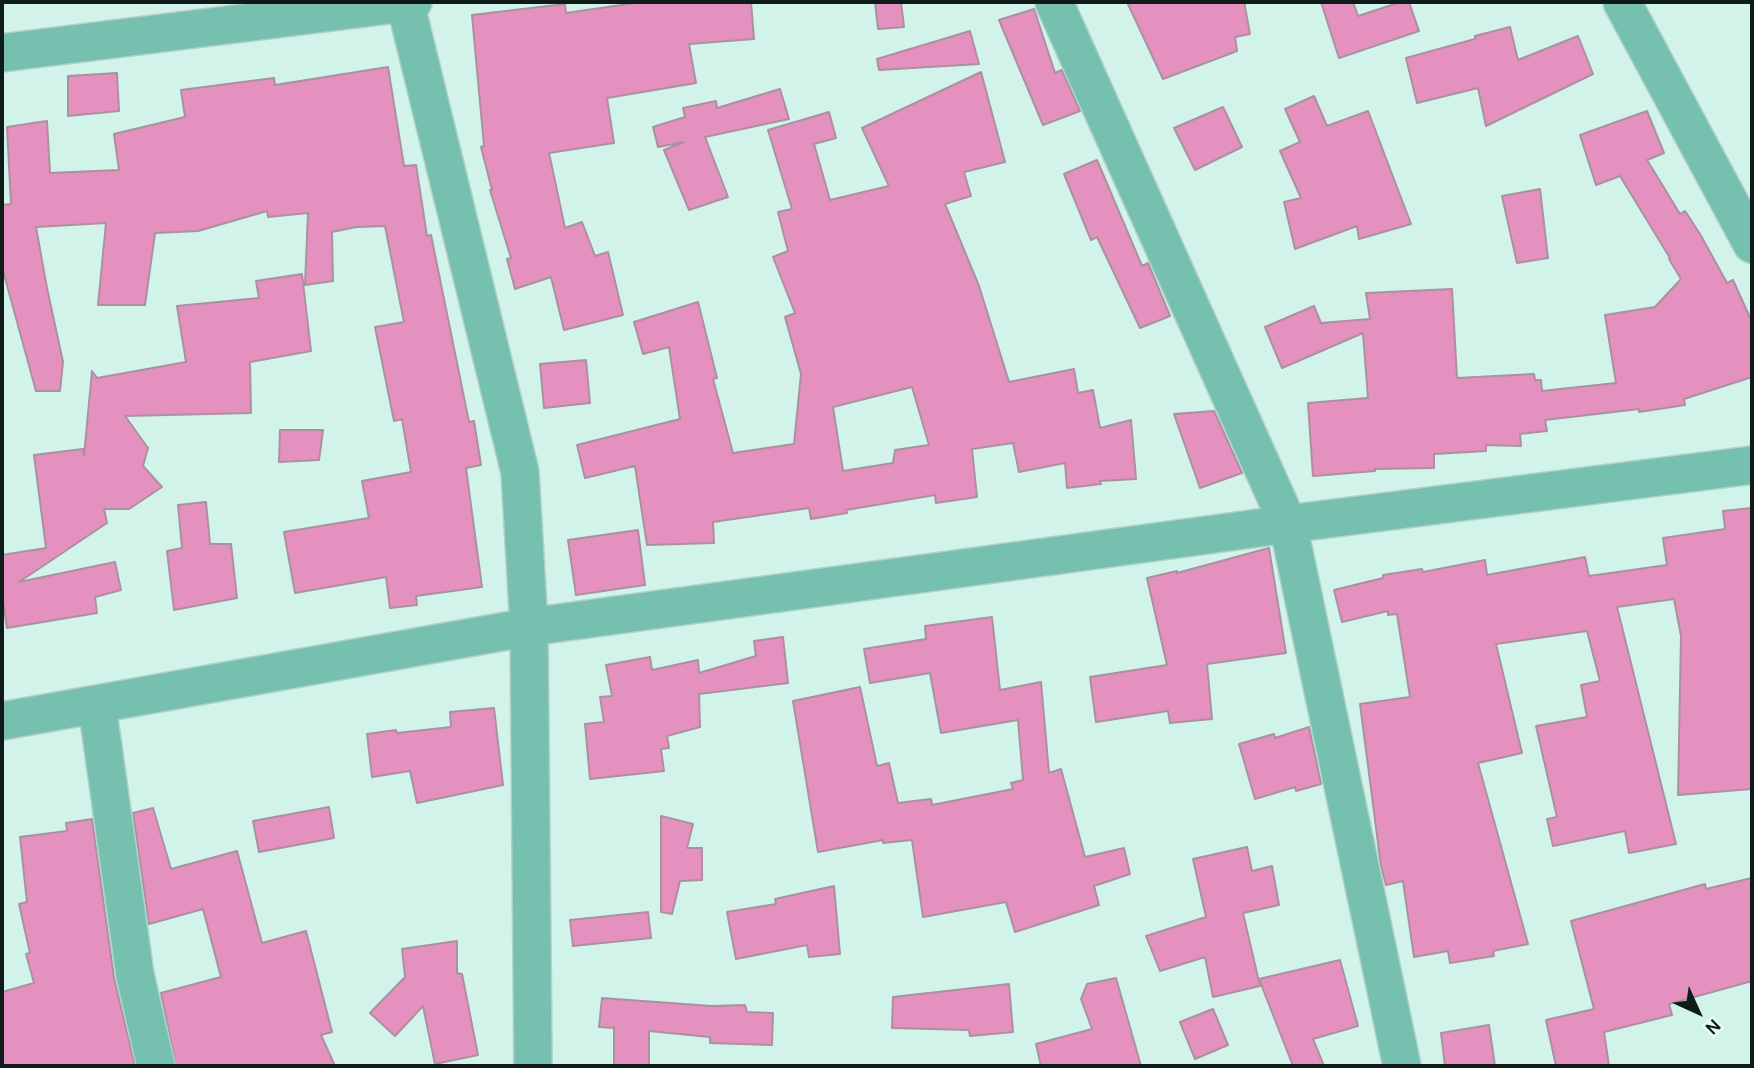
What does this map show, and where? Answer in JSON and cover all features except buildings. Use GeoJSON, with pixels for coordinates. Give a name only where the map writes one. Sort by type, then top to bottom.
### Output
{"type":"FeatureCollection","features":[{"type":"Feature","properties":{"kind":"street"},"geometry":{"type":"LineString","coordinates":[[2,53],[408,2],[520,472],[528,626],[534,1066]]}},
{"type":"Feature","properties":{"kind":"street"},"geometry":{"type":"LineString","coordinates":[[1054,2],[1288,524],[1402,1066]]}},
{"type":"Feature","properties":{"kind":"street"},"geometry":{"type":"LineString","coordinates":[[1622,2],[1752,244]]}},
{"type":"Feature","properties":{"kind":"street"},"geometry":{"type":"LineString","coordinates":[[2,721],[528,626],[1752,465]]}},
{"type":"Feature","properties":{"kind":"street"},"geometry":{"type":"LineString","coordinates":[[97,705],[135,975],[156,1066]]}}]}
